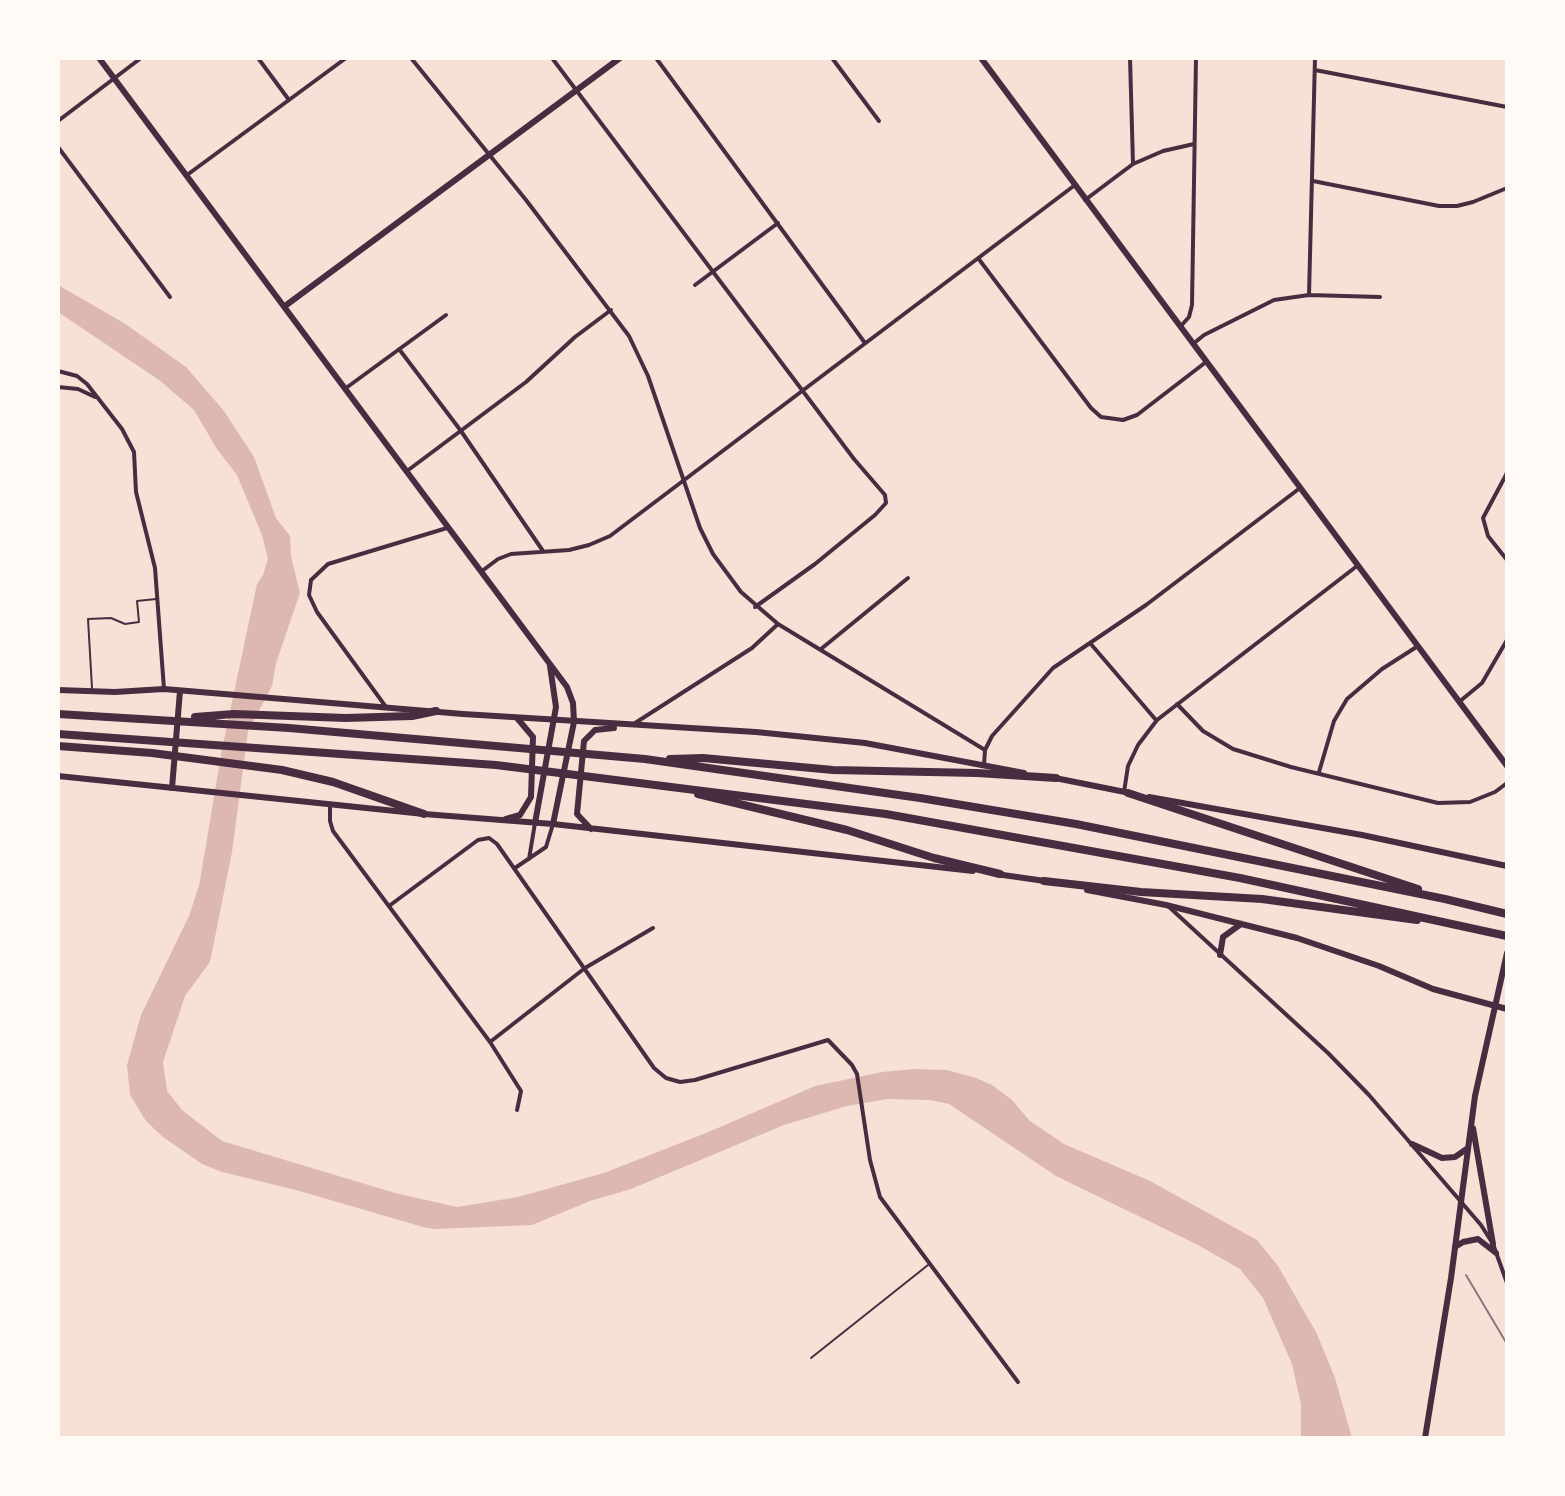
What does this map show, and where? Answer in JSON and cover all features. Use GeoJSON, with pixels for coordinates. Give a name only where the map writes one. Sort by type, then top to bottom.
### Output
{"type":"FeatureCollection","features":[{"type":"Feature","properties":{"kind":"highway"},"geometry":{"type":"LineString","coordinates":[[154,719],[234,714],[355,718],[412,716],[436,711]]}},
{"type":"Feature","properties":{"kind":"highway"},"geometry":{"type":"LineString","coordinates":[[58,714],[289,728],[645,759],[920,798],[1076,824],[1507,914]]}},
{"type":"Feature","properties":{"kind":"highway"},"geometry":{"type":"LineString","coordinates":[[58,734],[149,738],[496,765],[886,814],[1337,897],[1507,936]]}},
{"type":"Feature","properties":{"kind":"highway"},"geometry":{"type":"LineString","coordinates":[[58,746],[152,753],[282,770],[333,782],[424,814]]}},
{"type":"Feature","properties":{"kind":"highway"},"geometry":{"type":"LineString","coordinates":[[645,759],[703,758],[801,768],[1056,778]]}},
{"type":"Feature","properties":{"kind":"highway"},"geometry":{"type":"LineString","coordinates":[[654,784],[847,830],[934,858],[1000,874]]}},
{"type":"Feature","properties":{"kind":"highway"},"geometry":{"type":"LineString","coordinates":[[1126,792],[1445,899]]}},
{"type":"Feature","properties":{"kind":"highway"},"geometry":{"type":"LineString","coordinates":[[1044,881],[1141,892],[1262,899],[1466,927]]}},
{"type":"Feature","properties":{"kind":"main road"},"geometry":{"type":"LineString","coordinates":[[99,58],[567,687],[573,703],[574,722],[553,824]]}},
{"type":"Feature","properties":{"kind":"main road"},"geometry":{"type":"LineString","coordinates":[[285,306],[620,58]]}},
{"type":"Feature","properties":{"kind":"main road"},"geometry":{"type":"LineString","coordinates":[[981,58],[1507,766]]}},
{"type":"Feature","properties":{"kind":"main road"},"geometry":{"type":"LineString","coordinates":[[535,823],[554,721],[555,694],[550,666]]}},
{"type":"Feature","properties":{"kind":"main road"},"geometry":{"type":"LineString","coordinates":[[58,690],[164,689],[270,700],[756,732],[865,743],[1362,835],[1507,866]]}},
{"type":"Feature","properties":{"kind":"main road"},"geometry":{"type":"LineString","coordinates":[[172,788],[180,691]]}},
{"type":"Feature","properties":{"kind":"main road"},"geometry":{"type":"LineString","coordinates":[[482,819],[520,815],[531,797],[533,737],[516,717]]}},
{"type":"Feature","properties":{"kind":"main road"},"geometry":{"type":"LineString","coordinates":[[592,830],[577,814],[584,741],[595,730],[630,726]]}},
{"type":"Feature","properties":{"kind":"main road"},"geometry":{"type":"LineString","coordinates":[[58,776],[330,805],[553,824],[1044,881],[1166,905],[1327,947],[1433,989],[1507,1009]]}},
{"type":"Feature","properties":{"kind":"main road"},"geometry":{"type":"LineString","coordinates":[[1220,955],[1223,937],[1242,924]]}},
{"type":"Feature","properties":{"kind":"main road"},"geometry":{"type":"LineString","coordinates":[[1425,1438],[1472,1121],[1507,953]]}},
{"type":"Feature","properties":{"kind":"main road"},"geometry":{"type":"LineString","coordinates":[[1472,1121],[1493,1244]]}},
{"type":"Feature","properties":{"kind":"main road"},"geometry":{"type":"LineString","coordinates":[[1412,1144],[1442,1158],[1455,1157],[1468,1148]]}},
{"type":"Feature","properties":{"kind":"main road"},"geometry":{"type":"LineString","coordinates":[[1455,1247],[1478,1239],[1496,1253]]}},
{"type":"Feature","properties":{"kind":"street"},"geometry":{"type":"LineString","coordinates":[[58,121],[141,58]]}},
{"type":"Feature","properties":{"kind":"street"},"geometry":{"type":"LineString","coordinates":[[258,58],[289,100]]}},
{"type":"Feature","properties":{"kind":"street"},"geometry":{"type":"LineString","coordinates":[[187,175],[346,58]]}},
{"type":"Feature","properties":{"kind":"street"},"geometry":{"type":"LineString","coordinates":[[411,58],[611,310],[640,356],[700,528],[713,554],[755,607],[985,750]]}},
{"type":"Feature","properties":{"kind":"street"},"geometry":{"type":"LineString","coordinates":[[552,58],[854,459],[885,495],[886,503],[875,515],[755,607]]}},
{"type":"Feature","properties":{"kind":"street"},"geometry":{"type":"LineString","coordinates":[[656,58],[865,343]]}},
{"type":"Feature","properties":{"kind":"street"},"geometry":{"type":"LineString","coordinates":[[832,58],[879,121]]}},
{"type":"Feature","properties":{"kind":"street"},"geometry":{"type":"LineString","coordinates":[[1130,58],[1133,164]]}},
{"type":"Feature","properties":{"kind":"street"},"geometry":{"type":"LineString","coordinates":[[1180,327],[1189,317],[1192,305],[1196,58]]}},
{"type":"Feature","properties":{"kind":"street"},"geometry":{"type":"LineString","coordinates":[[1309,295],[1315,58]]}},
{"type":"Feature","properties":{"kind":"street"},"geometry":{"type":"LineString","coordinates":[[1315,70],[1507,107]]}},
{"type":"Feature","properties":{"kind":"street"},"geometry":{"type":"LineString","coordinates":[[1085,200],[1133,164],[1163,151],[1194,144]]}},
{"type":"Feature","properties":{"kind":"street"},"geometry":{"type":"LineString","coordinates":[[58,147],[170,297]]}},
{"type":"Feature","properties":{"kind":"street"},"geometry":{"type":"LineString","coordinates":[[1313,181],[1439,206],[1473,202],[1507,188]]}},
{"type":"Feature","properties":{"kind":"street"},"geometry":{"type":"LineString","coordinates":[[480,572],[511,554],[589,545],[610,536],[1075,185]]}},
{"type":"Feature","properties":{"kind":"street"},"geometry":{"type":"LineString","coordinates":[[695,285],[778,223]]}},
{"type":"Feature","properties":{"kind":"street"},"geometry":{"type":"LineString","coordinates":[[978,257],[1091,408],[1101,417],[1111,420],[1137,415],[1206,362]]}},
{"type":"Feature","properties":{"kind":"street"},"geometry":{"type":"LineString","coordinates":[[1193,344],[1204,335],[1274,300],[1309,295],[1380,297]]}},
{"type":"Feature","properties":{"kind":"street"},"geometry":{"type":"LineString","coordinates":[[407,471],[526,382],[575,337],[611,310]]}},
{"type":"Feature","properties":{"kind":"street"},"geometry":{"type":"LineString","coordinates":[[346,388],[446,315]]}},
{"type":"Feature","properties":{"kind":"street"},"geometry":{"type":"LineString","coordinates":[[399,349],[461,431],[543,551]]}},
{"type":"Feature","properties":{"kind":"street"},"geometry":{"type":"LineString","coordinates":[[58,371],[77,376],[87,384],[122,429],[134,452],[136,492],[152,550],[164,689]]}},
{"type":"Feature","properties":{"kind":"street"},"geometry":{"type":"LineString","coordinates":[[58,387],[78,389],[100,400]]}},
{"type":"Feature","properties":{"kind":"street"},"geometry":{"type":"LineString","coordinates":[[1507,473],[1485,512],[1483,524],[1488,536],[1507,560]]}},
{"type":"Feature","properties":{"kind":"street"},"geometry":{"type":"LineString","coordinates":[[984,765],[985,750],[992,736],[1041,678],[1065,658],[1146,605],[1300,488]]}},
{"type":"Feature","properties":{"kind":"street"},"geometry":{"type":"LineString","coordinates":[[386,707],[317,612],[309,595],[311,580],[328,564],[447,528]]}},
{"type":"Feature","properties":{"kind":"street"},"geometry":{"type":"LineString","coordinates":[[1126,792],[1128,766],[1141,739],[1157,720],[1357,565]]}},
{"type":"Feature","properties":{"kind":"street"},"geometry":{"type":"LineString","coordinates":[[821,649],[908,578]]}},
{"type":"Feature","properties":{"kind":"street"},"geometry":{"type":"LineString","coordinates":[[630,726],[752,648],[778,624]]}},
{"type":"Feature","properties":{"kind":"street"},"geometry":{"type":"LineString","coordinates":[[1459,702],[1482,683],[1507,640]]}},
{"type":"Feature","properties":{"kind":"street"},"geometry":{"type":"LineString","coordinates":[[1090,643],[1157,720]]}},
{"type":"Feature","properties":{"kind":"street"},"geometry":{"type":"LineString","coordinates":[[1319,772],[1334,721],[1347,699],[1382,669],[1418,646]]}},
{"type":"Feature","properties":{"kind":"street"},"geometry":{"type":"LineString","coordinates":[[1177,704],[1203,731],[1233,749],[1438,803],[1456,804],[1483,798],[1507,783]]}},
{"type":"Feature","properties":{"kind":"street"},"geometry":{"type":"LineString","coordinates":[[330,805],[333,831],[490,1042],[521,1091],[517,1110]]}},
{"type":"Feature","properties":{"kind":"street"},"geometry":{"type":"LineString","coordinates":[[529,859],[535,823]]}},
{"type":"Feature","properties":{"kind":"street"},"geometry":{"type":"LineString","coordinates":[[515,869],[546,847],[553,824]]}},
{"type":"Feature","properties":{"kind":"street"},"geometry":{"type":"LineString","coordinates":[[389,906],[485,837],[493,841],[515,869],[654,1068],[666,1078],[680,1082],[695,1080],[828,1040],[857,1074],[870,1160],[880,1197],[1018,1382]]}},
{"type":"Feature","properties":{"kind":"street"},"geometry":{"type":"LineString","coordinates":[[1166,905],[1328,1053],[1412,1144],[1493,1244],[1507,1283]]}},
{"type":"Feature","properties":{"kind":"street"},"geometry":{"type":"LineString","coordinates":[[490,1042],[585,968],[653,928]]}},
{"type":"Feature","properties":{"kind":"lane"},"geometry":{"type":"LineString","coordinates":[[93,691],[88,619],[111,618],[125,624],[139,622],[137,601],[157,599]]}},
{"type":"Feature","properties":{"kind":"lane"},"geometry":{"type":"LineString","coordinates":[[811,1358],[929,1264]]}},
{"type":"Feature","properties":{"kind":"shaded area"},"geometry":{"type":"Polygon","coordinates":[[[58,285],[124,323],[186,367],[224,411],[254,457],[276,518],[290,536],[291,556],[300,593],[276,663],[272,686],[248,731],[232,852],[210,962],[185,996],[163,1062],[167,1091],[182,1110],[222,1141],[395,1193],[457,1207],[518,1197],[604,1173],[815,1086],[882,1072],[914,1069],[947,1070],[976,1078],[1012,1100],[1030,1121],[1064,1144],[1150,1181],[1257,1240],[1278,1266],[1317,1334],[1335,1378],[1352,1438],[1301,1438],[1301,1404],[1292,1364],[1263,1298],[1240,1269],[1198,1245],[1056,1176],[949,1104],[930,1100],[887,1099],[847,1106],[784,1125],[631,1189],[590,1201],[532,1225],[423,1227],[222,1172],[202,1164],[163,1137],[146,1121],[130,1095],[127,1065],[141,1015],[189,916],[199,886],[222,749],[257,584],[268,559],[262,535],[237,475],[194,410],[159,380],[58,312],[58,285]]]}},
{"type":"Feature","properties":{"kind":"railway"},"geometry":{"type":"LineString","coordinates":[[1466,1275],[1507,1344]]}}]}
